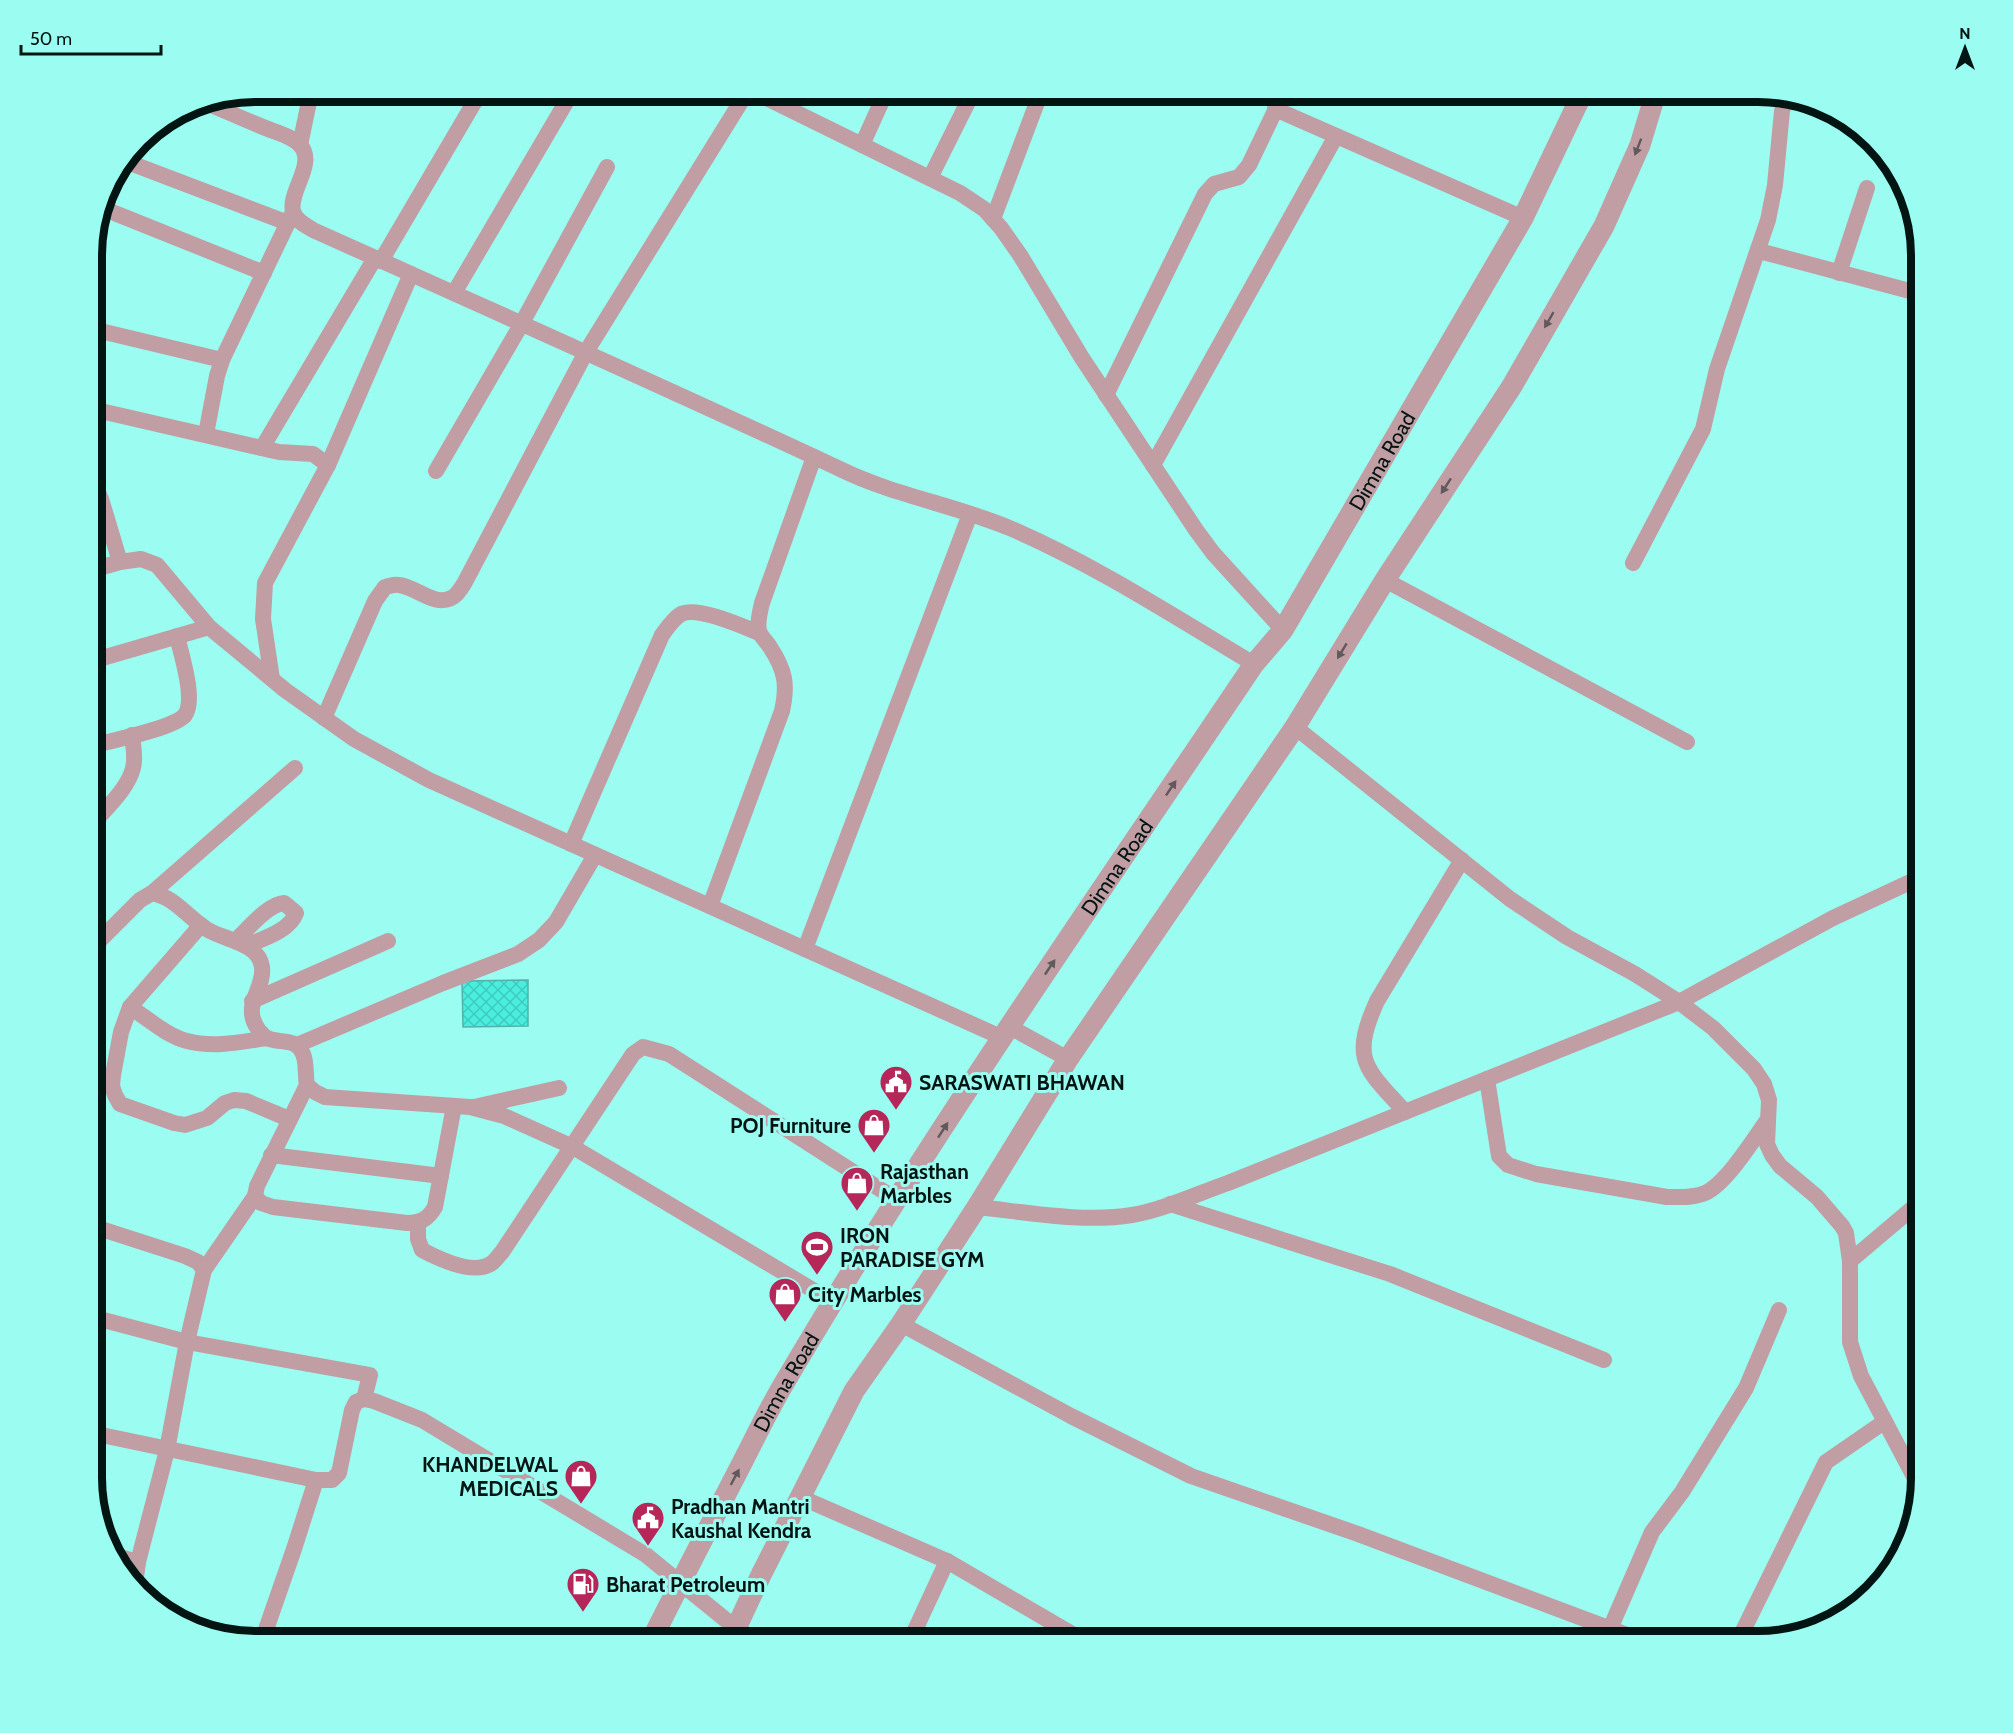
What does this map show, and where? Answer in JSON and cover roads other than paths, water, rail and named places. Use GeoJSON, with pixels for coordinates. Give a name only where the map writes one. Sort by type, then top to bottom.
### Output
{"type":"FeatureCollection","features":[{"type":"Feature","properties":{"kind":"street"},"geometry":{"type":"LineString","coordinates":[[300,144],[309,102]]}},
{"type":"Feature","properties":{"kind":"street"},"geometry":{"type":"LineString","coordinates":[[262,448],[474,102]]}},
{"type":"Feature","properties":{"kind":"street"},"geometry":{"type":"LineString","coordinates":[[454,293],[566,102]]}},
{"type":"Feature","properties":{"kind":"street"},"geometry":{"type":"LineString","coordinates":[[324,718],[375,601],[385,586],[398,584],[410,587],[426,596],[443,600],[455,596],[465,582],[586,352],[741,102]]}},
{"type":"Feature","properties":{"kind":"street"},"geometry":{"type":"LineString","coordinates":[[795,102],[862,144],[960,193],[984,209],[1020,255],[1106,395],[1213,553],[1283,630]]}},
{"type":"Feature","properties":{"kind":"street"},"geometry":{"type":"LineString","coordinates":[[862,144],[881,102]]}},
{"type":"Feature","properties":{"kind":"street"},"geometry":{"type":"LineString","coordinates":[[930,178],[967,102]]}},
{"type":"Feature","properties":{"kind":"street"},"geometry":{"type":"LineString","coordinates":[[993,219],[1037,102]]}},
{"type":"Feature","properties":{"kind":"street"},"geometry":{"type":"LineString","coordinates":[[1106,395],[1205,194],[1214,184],[1239,177],[1249,165],[1279,102]]}},
{"type":"Feature","properties":{"kind":"street","name":"Dimna Road"},"geometry":{"type":"LineString","coordinates":[[656,1631],[787,1378],[833,1302],[1007,1033],[1254,664],[1283,630],[1523,218],[1578,102]]}},
{"type":"Feature","properties":{"kind":"street"},"geometry":{"type":"LineString","coordinates":[[735,1631],[854,1391],[901,1324],[1068,1059],[1295,727],[1385,580],[1512,386],[1604,226],[1640,145],[1653,102]]}},
{"type":"Feature","properties":{"kind":"street"},"geometry":{"type":"LineString","coordinates":[[1632,563],[1703,429],[1717,369],[1768,220],[1775,185],[1784,104]]}},
{"type":"Feature","properties":{"kind":"street"},"geometry":{"type":"LineString","coordinates":[[206,434],[222,360],[290,217],[304,166],[305,153],[300,144],[286,136],[216,107]]}},
{"type":"Feature","properties":{"kind":"street"},"geometry":{"type":"LineString","coordinates":[[1275,109],[1523,218]]}},
{"type":"Feature","properties":{"kind":"street"},"geometry":{"type":"LineString","coordinates":[[1153,465],[1336,136]]}},
{"type":"Feature","properties":{"kind":"street"},"geometry":{"type":"LineString","coordinates":[[133,164],[290,217],[312,230],[586,352],[841,470],[881,486],[1011,529],[1089,567],[1254,664]]}},
{"type":"Feature","properties":{"kind":"street"},"geometry":{"type":"LineString","coordinates":[[435,471],[522,323],[607,167]]}},
{"type":"Feature","properties":{"kind":"street"},"geometry":{"type":"LineString","coordinates":[[1839,273],[1867,188]]}},
{"type":"Feature","properties":{"kind":"street"},"geometry":{"type":"LineString","coordinates":[[109,211],[264,273]]}},
{"type":"Feature","properties":{"kind":"street"},"geometry":{"type":"LineString","coordinates":[[1759,251],[1911,291]]}},
{"type":"Feature","properties":{"kind":"street"},"geometry":{"type":"LineString","coordinates":[[272,679],[263,619],[265,583],[328,465],[411,274]]}},
{"type":"Feature","properties":{"kind":"street"},"geometry":{"type":"LineString","coordinates":[[102,330],[222,360]]}},
{"type":"Feature","properties":{"kind":"street"},"geometry":{"type":"LineString","coordinates":[[102,411],[279,452],[313,454],[328,465]]}},
{"type":"Feature","properties":{"kind":"street"},"geometry":{"type":"LineString","coordinates":[[710,906],[782,711],[786,693],[785,680],[779,662],[759,633],[759,619],[762,603],[814,457]]}},
{"type":"Feature","properties":{"kind":"street"},"geometry":{"type":"LineString","coordinates":[[102,502],[120,562]]}},
{"type":"Feature","properties":{"kind":"street"},"geometry":{"type":"LineString","coordinates":[[805,949],[970,514]]}},
{"type":"Feature","properties":{"kind":"street"},"geometry":{"type":"LineString","coordinates":[[102,567],[141,559],[157,565],[209,627],[272,679],[354,739],[429,780],[805,949],[1068,1059]]}},
{"type":"Feature","properties":{"kind":"street"},"geometry":{"type":"LineString","coordinates":[[1385,580],[1687,742]]}},
{"type":"Feature","properties":{"kind":"street"},"geometry":{"type":"LineString","coordinates":[[571,844],[662,635],[671,622],[683,613],[698,612],[759,633]]}},
{"type":"Feature","properties":{"kind":"street"},"geometry":{"type":"LineString","coordinates":[[102,658],[209,627]]}},
{"type":"Feature","properties":{"kind":"street"},"geometry":{"type":"LineString","coordinates":[[102,743],[171,724],[185,715],[188,685],[177,636]]}},
{"type":"Feature","properties":{"kind":"street"},"geometry":{"type":"LineString","coordinates":[[1295,727],[1509,899],[1567,937],[1635,974],[1679,1002],[1713,1028],[1754,1069],[1764,1084],[1769,1100],[1767,1144],[1772,1155],[1780,1166],[1817,1197],[1842,1226],[1848,1242],[1850,1261],[1850,1342],[1861,1376],[1911,1472]]}},
{"type":"Feature","properties":{"kind":"street"},"geometry":{"type":"LineString","coordinates":[[102,813],[123,788],[133,770],[132,735]]}},
{"type":"Feature","properties":{"kind":"street"},"geometry":{"type":"LineString","coordinates":[[102,938],[141,900],[152,893],[295,768]]}},
{"type":"Feature","properties":{"kind":"street"},"geometry":{"type":"LineString","coordinates":[[297,1045],[518,954],[539,940],[556,922],[595,855]]}},
{"type":"Feature","properties":{"kind":"street"},"geometry":{"type":"LineString","coordinates":[[1405,1112],[1364,1063],[1363,1043],[1368,1022],[1377,1001],[1462,860]]}},
{"type":"Feature","properties":{"kind":"street"},"geometry":{"type":"LineString","coordinates":[[976,1207],[1088,1218],[1133,1215],[1170,1204],[1228,1183],[1679,1002],[1833,918],[1911,882]]}},
{"type":"Feature","properties":{"kind":"street"},"geometry":{"type":"LineString","coordinates":[[152,893],[164,895],[201,925],[241,943],[260,959],[263,969],[261,981],[252,1001],[252,1016],[257,1028],[267,1038]]}},
{"type":"Feature","properties":{"kind":"street"},"geometry":{"type":"LineString","coordinates":[[201,925],[130,1006],[121,1032],[113,1075],[112,1086],[120,1104],[185,1125],[207,1118],[225,1103],[234,1100],[246,1101],[289,1119]]}},
{"type":"Feature","properties":{"kind":"street"},"geometry":{"type":"LineString","coordinates":[[252,1001],[388,941]]}},
{"type":"Feature","properties":{"kind":"street"},"geometry":{"type":"LineString","coordinates":[[130,1006],[173,1035],[186,1041],[220,1045],[267,1038],[297,1045],[303,1053],[307,1085],[271,1155],[255,1196],[204,1270],[187,1342],[167,1450],[136,1574]]}},
{"type":"Feature","properties":{"kind":"street"},"geometry":{"type":"LineString","coordinates":[[418,1223],[418,1239],[422,1250],[459,1266],[476,1267],[491,1264],[502,1252],[573,1147],[633,1054],[643,1047],[669,1054],[897,1200]]}},
{"type":"Feature","properties":{"kind":"street"},"geometry":{"type":"LineString","coordinates":[[1487,1079],[1499,1156],[1508,1165],[1536,1174],[1668,1197],[1704,1194],[1720,1184],[1768,1119]]}},
{"type":"Feature","properties":{"kind":"street"},"geometry":{"type":"LineString","coordinates":[[307,1085],[325,1097],[462,1107],[504,1116],[573,1147],[833,1302]]}},
{"type":"Feature","properties":{"kind":"street"},"geometry":{"type":"LineString","coordinates":[[462,1107],[559,1088]]}},
{"type":"Feature","properties":{"kind":"street"},"geometry":{"type":"LineString","coordinates":[[255,1196],[261,1203],[273,1207],[418,1223],[429,1217],[435,1207],[441,1176],[462,1107]]}},
{"type":"Feature","properties":{"kind":"street"},"geometry":{"type":"LineString","coordinates":[[271,1155],[441,1176]]}},
{"type":"Feature","properties":{"kind":"street"},"geometry":{"type":"LineString","coordinates":[[1170,1204],[1390,1274],[1604,1360]]}},
{"type":"Feature","properties":{"kind":"street"},"geometry":{"type":"LineString","coordinates":[[1850,1261],[1911,1210]]}},
{"type":"Feature","properties":{"kind":"street"},"geometry":{"type":"LineString","coordinates":[[102,1229],[185,1256],[198,1262],[204,1270]]}},
{"type":"Feature","properties":{"kind":"street"},"geometry":{"type":"LineString","coordinates":[[1610,1629],[1652,1532],[1682,1492],[1746,1388],[1779,1310]]}},
{"type":"Feature","properties":{"kind":"street"},"geometry":{"type":"LineString","coordinates":[[102,1320],[187,1342],[370,1375],[364,1399]]}},
{"type":"Feature","properties":{"kind":"street"},"geometry":{"type":"LineString","coordinates":[[901,1324],[1071,1416],[1191,1476],[1358,1534],[1615,1631]]}},
{"type":"Feature","properties":{"kind":"street"},"geometry":{"type":"LineString","coordinates":[[102,1435],[316,1480],[332,1480],[339,1473],[351,1410],[356,1402],[364,1399],[374,1401],[422,1420],[646,1555],[680,1581],[729,1631]]}},
{"type":"Feature","properties":{"kind":"street"},"geometry":{"type":"LineString","coordinates":[[1743,1631],[1826,1462],[1884,1422]]}},
{"type":"Feature","properties":{"kind":"street"},"geometry":{"type":"LineString","coordinates":[[265,1631],[316,1480]]}},
{"type":"Feature","properties":{"kind":"street"},"geometry":{"type":"LineString","coordinates":[[801,1497],[947,1561],[1067,1631]]}},
{"type":"Feature","properties":{"kind":"street"},"geometry":{"type":"LineString","coordinates":[[125,1559],[138,1562]]}},
{"type":"Feature","properties":{"kind":"street"},"geometry":{"type":"LineString","coordinates":[[915,1631],[947,1561]]}},
{"type":"Feature","properties":{"kind":"place","name":"SARASWATI BHAWAN"},"geometry":{"type":"Point","coordinates":[896,1111]}},
{"type":"Feature","properties":{"kind":"place","name":"POJ Furniture"},"geometry":{"type":"Point","coordinates":[874,1154]}},
{"type":"Feature","properties":{"kind":"place","name":"Rajasthan Marbles"},"geometry":{"type":"Point","coordinates":[857,1212]}},
{"type":"Feature","properties":{"kind":"place","name":"IRON PARADISE GYM"},"geometry":{"type":"Point","coordinates":[817,1276]}},
{"type":"Feature","properties":{"kind":"place","name":"City Marbles"},"geometry":{"type":"Point","coordinates":[785,1323]}},
{"type":"Feature","properties":{"kind":"place","name":"KHANDELWAL MEDICALS"},"geometry":{"type":"Point","coordinates":[581,1505]}},
{"type":"Feature","properties":{"kind":"place","name":"Pradhan Mantri Kaushal Kendra"},"geometry":{"type":"Point","coordinates":[648,1547]}},
{"type":"Feature","properties":{"kind":"place","name":"Bharat Petroleum"},"geometry":{"type":"Point","coordinates":[583,1613]}}]}
